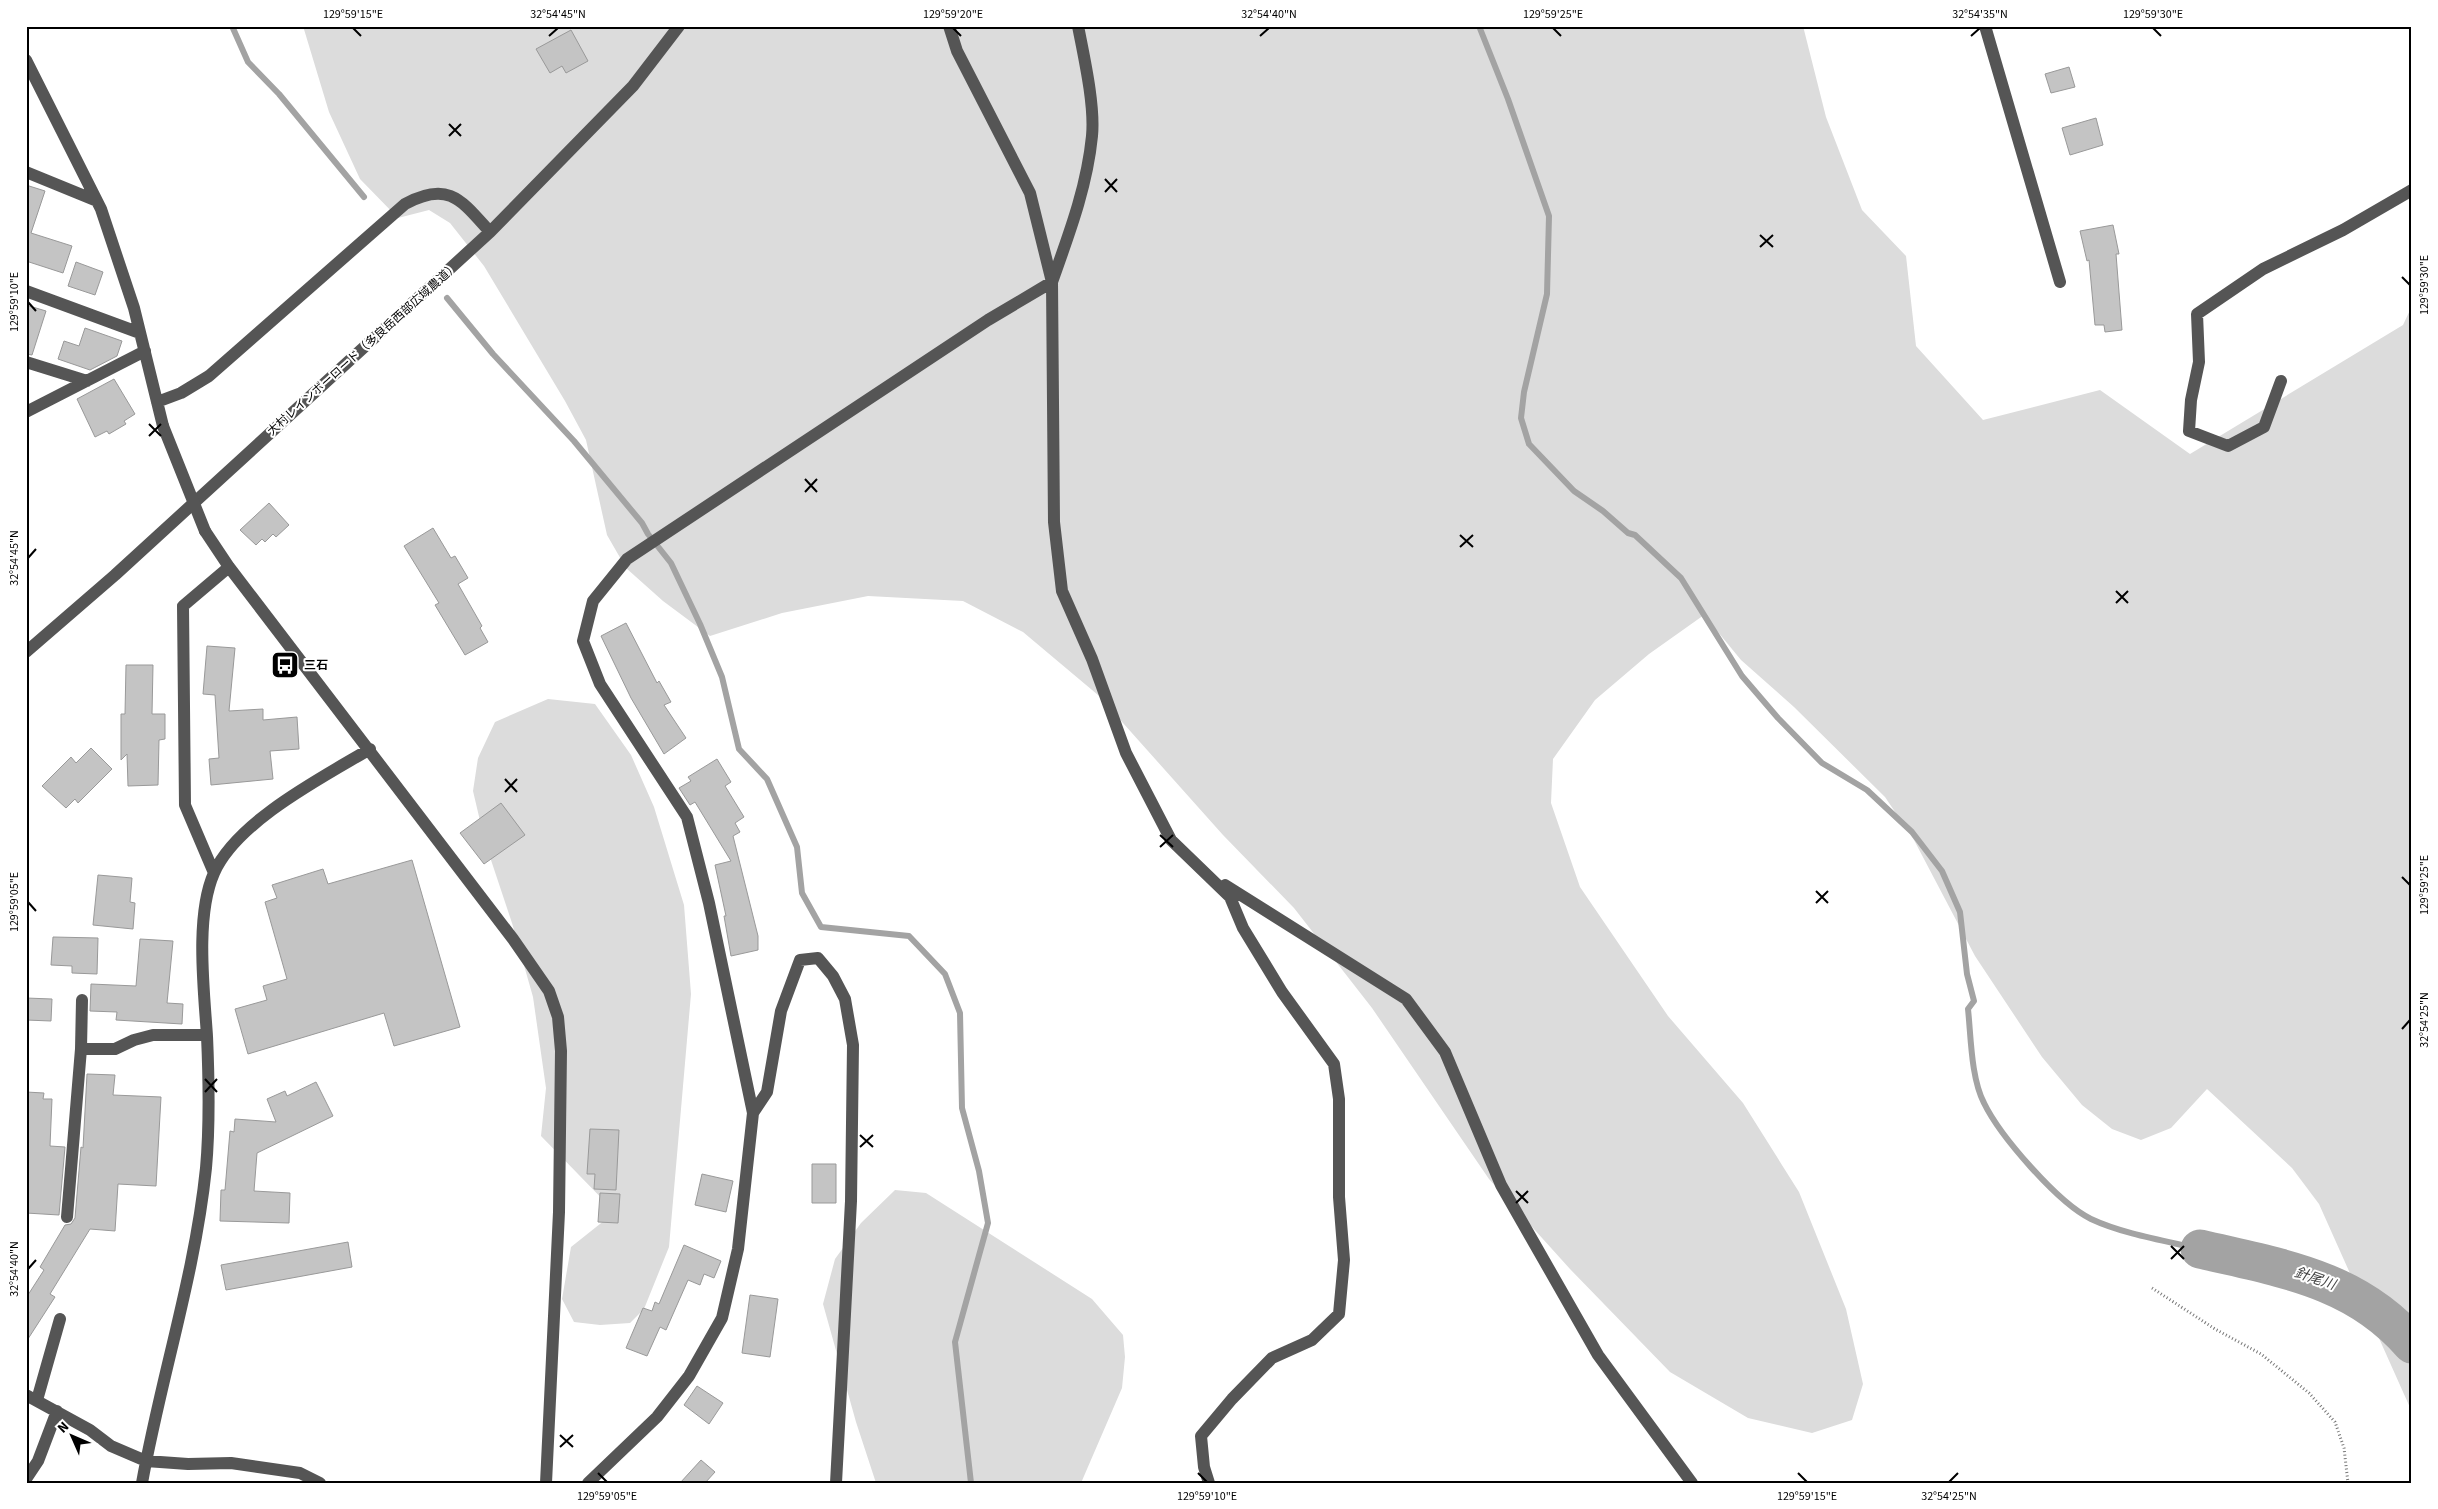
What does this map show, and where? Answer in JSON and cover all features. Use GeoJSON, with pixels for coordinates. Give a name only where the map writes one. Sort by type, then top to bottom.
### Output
{"type":"FeatureCollection","features":[{"type":"Feature","properties":{"kind":"street","name":"大村レインボーロード（多良岳西部広域農道）"},"geometry":{"type":"LineString","coordinates":[[26,652],[115,575],[490,232],[633,86],[679,26]]}},
{"type":"Feature","properties":{"kind":"street"},"geometry":{"type":"LineString","coordinates":[[949,26],[957,51],[1030,193],[1052,282],[1054,522],[1062,591],[1092,660],[1126,753],[1171,840],[1230,897],[1243,928],[1282,992],[1334,1064],[1340,1099],[1339,1197],[1344,1260],[1339,1314],[1312,1340],[1272,1358],[1232,1399],[1202,1436],[1204,1467],[1208,1483]]}},
{"type":"Feature","properties":{"kind":"street"},"geometry":{"type":"LineString","coordinates":[[588,1483],[657,1416],[689,1376],[722,1318],[738,1249],[753,1113],[709,903],[687,817],[600,684],[583,641],[593,601],[627,559],[739,487],[988,320],[1052,282],[1080,202],[1092,134],[1088,77],[1078,26]]}},
{"type":"Feature","properties":{"kind":"street"},"geometry":{"type":"LineString","coordinates":[[1985,26],[2060,282]]}},
{"type":"Feature","properties":{"kind":"street"},"geometry":{"type":"LineString","coordinates":[[26,60],[98,201],[134,308],[163,426],[205,531],[230,567],[518,946],[549,991],[558,1017],[561,1050],[559,1212],[546,1483]]}},
{"type":"Feature","properties":{"kind":"street"},"geometry":{"type":"LineString","coordinates":[[26,172],[98,201]]}},
{"type":"Feature","properties":{"kind":"street"},"geometry":{"type":"LineString","coordinates":[[2282,381],[2264,427],[2228,446],[2189,431],[2191,400],[2199,362],[2197,314],[2263,269],[2343,230],[2412,190]]}},
{"type":"Feature","properties":{"kind":"street"},"geometry":{"type":"LineString","coordinates":[[157,402],[181,393],[209,376],[405,204],[423,194],[446,194],[461,201],[490,232]]}},
{"type":"Feature","properties":{"kind":"street"},"geometry":{"type":"LineString","coordinates":[[26,291],[140,333]]}},
{"type":"Feature","properties":{"kind":"street"},"geometry":{"type":"LineString","coordinates":[[26,412],[145,351]]}},
{"type":"Feature","properties":{"kind":"street"},"geometry":{"type":"LineString","coordinates":[[26,362],[87,381]]}},
{"type":"Feature","properties":{"kind":"street"},"geometry":{"type":"LineString","coordinates":[[214,873],[185,805],[183,606],[230,567]]}},
{"type":"Feature","properties":{"kind":"street"},"geometry":{"type":"LineString","coordinates":[[142,1483],[196,1244],[210,1113],[203,934],[207,898],[214,873],[230,849],[251,827],[300,791],[370,749]]}},
{"type":"Feature","properties":{"kind":"street"},"geometry":{"type":"LineString","coordinates":[[1206,874],[1406,999],[1445,1052],[1501,1185],[1598,1355],[1692,1483]]}},
{"type":"Feature","properties":{"kind":"street"},"geometry":{"type":"LineString","coordinates":[[753,1113],[767,1092],[781,1011],[800,960],[818,958],[833,976],[846,1000],[853,1045],[851,1201],[836,1483]]}},
{"type":"Feature","properties":{"kind":"street"},"geometry":{"type":"LineString","coordinates":[[67,1217],[82,1048],[82,1000]]}},
{"type":"Feature","properties":{"kind":"street"},"geometry":{"type":"LineString","coordinates":[[82,1048],[115,1049],[154,1035],[207,1035]]}},
{"type":"Feature","properties":{"kind":"street"},"geometry":{"type":"LineString","coordinates":[[60,1319],[32,1397],[90,1430],[112,1446],[146,1461],[188,1464],[232,1463],[300,1473],[320,1483]]}},
{"type":"Feature","properties":{"kind":"street"},"geometry":{"type":"LineString","coordinates":[[26,1479],[38,1461],[56,1412]]}},
{"type":"Feature","properties":{"kind":"path"},"geometry":{"type":"LineString","coordinates":[[2152,1288],[2215,1328],[2262,1354],[2309,1393],[2335,1422],[2344,1448],[2348,1483]]}},
{"type":"Feature","properties":{"kind":"shaded area"},"geometry":{"type":"Polygon","coordinates":[[[303,26],[1803,26],[1826,117],[1862,210],[1906,256],[1916,346],[1983,420],[2100,390],[2190,454],[2403,325],[2412,306],[2412,1412],[2319,1204],[2292,1168],[2207,1089],[2171,1128],[2141,1140],[2112,1129],[2082,1105],[2042,1057],[1975,956],[1914,840],[1885,797],[1794,707],[1741,660],[1704,615],[1649,654],[1595,700],[1553,759],[1551,803],[1580,887],[1668,1016],[1743,1103],[1799,1192],[1846,1309],[1863,1384],[1852,1420],[1812,1433],[1748,1418],[1670,1372],[1570,1269],[1489,1179],[1372,1008],[1294,908],[1223,835],[1098,695],[1023,632],[963,601],[868,596],[782,613],[710,636],[663,601],[626,568],[607,535],[586,440],[565,401],[484,266],[450,223],[429,210],[398,218],[360,179],[329,112],[303,26]]]}},
{"type":"Feature","properties":{"kind":"shaded area"},"geometry":{"type":"Polygon","coordinates":[[[548,699],[595,704],[631,755],[654,807],[684,905],[691,994],[669,1247],[644,1309],[630,1323],[600,1325],[574,1322],[562,1299],[571,1247],[615,1212],[541,1136],[546,1088],[533,997],[512,923],[485,842],[473,791],[478,758],[495,722],[548,699]]]}},
{"type":"Feature","properties":{"kind":"shaded area"},"geometry":{"type":"Polygon","coordinates":[[[895,1190],[926,1193],[1092,1299],[1123,1335],[1125,1357],[1122,1388],[1081,1483],[876,1483],[856,1422],[823,1304],[835,1259],[861,1223],[895,1190]]]}},
{"type":"Feature","properties":{"kind":"building"},"geometry":{"type":"Polygon","coordinates":[[[571,30],[588,61],[566,73],[562,66],[550,73],[536,49],[571,30]]]}},
{"type":"Feature","properties":{"kind":"building"},"geometry":{"type":"Polygon","coordinates":[[[2069,67],[2075,87],[2051,93],[2045,74],[2069,67]]]}},
{"type":"Feature","properties":{"kind":"building"},"geometry":{"type":"Polygon","coordinates":[[[2096,118],[2103,145],[2070,155],[2062,128],[2096,118]]]}},
{"type":"Feature","properties":{"kind":"building"},"geometry":{"type":"Polygon","coordinates":[[[26,185],[45,191],[31,233],[72,246],[63,273],[26,261],[26,185]]]}},
{"type":"Feature","properties":{"kind":"building"},"geometry":{"type":"Polygon","coordinates":[[[2113,225],[2119,254],[2116,254],[2122,330],[2105,332],[2104,325],[2095,325],[2089,260],[2087,261],[2080,231],[2113,225]]]}},
{"type":"Feature","properties":{"kind":"building"},"geometry":{"type":"Polygon","coordinates":[[[76,262],[103,272],[95,295],[68,286],[76,262]]]}},
{"type":"Feature","properties":{"kind":"building"},"geometry":{"type":"Polygon","coordinates":[[[26,305],[46,311],[32,355],[26,354],[26,305]]]}},
{"type":"Feature","properties":{"kind":"building"},"geometry":{"type":"Polygon","coordinates":[[[85,328],[122,341],[117,356],[90,370],[58,359],[64,341],[79,346],[85,328]]]}},
{"type":"Feature","properties":{"kind":"building"},"geometry":{"type":"Polygon","coordinates":[[[114,379],[135,414],[124,421],[126,424],[109,434],[107,431],[95,437],[77,399],[114,379]]]}},
{"type":"Feature","properties":{"kind":"building"},"geometry":{"type":"Polygon","coordinates":[[[269,503],[289,525],[276,537],[273,534],[265,542],[262,539],[256,545],[240,530],[269,503]]]}},
{"type":"Feature","properties":{"kind":"building"},"geometry":{"type":"Polygon","coordinates":[[[433,528],[451,558],[455,556],[468,578],[458,584],[482,626],[480,628],[488,642],[465,655],[435,605],[439,603],[404,546],[433,528]]]}},
{"type":"Feature","properties":{"kind":"building"},"geometry":{"type":"Polygon","coordinates":[[[626,623],[657,683],[659,681],[671,702],[664,705],[686,738],[664,754],[631,698],[601,636],[626,623]]]}},
{"type":"Feature","properties":{"kind":"building"},"geometry":{"type":"Polygon","coordinates":[[[207,646],[235,648],[229,711],[263,709],[263,720],[297,717],[299,749],[270,751],[273,779],[211,785],[209,759],[219,758],[215,695],[203,694],[207,646]]]}},
{"type":"Feature","properties":{"kind":"building"},"geometry":{"type":"Polygon","coordinates":[[[126,665],[153,665],[152,714],[165,714],[165,739],[159,740],[158,785],[128,786],[127,754],[121,760],[121,714],[125,714],[126,665]]]}},
{"type":"Feature","properties":{"kind":"building"},"geometry":{"type":"Polygon","coordinates":[[[91,748],[112,769],[78,803],[75,799],[66,808],[42,786],[71,757],[76,763],[91,748]]]}},
{"type":"Feature","properties":{"kind":"building"},"geometry":{"type":"Polygon","coordinates":[[[717,759],[731,782],[725,786],[744,817],[735,823],[740,832],[733,836],[758,936],[758,950],[731,956],[724,916],[726,916],[715,865],[731,861],[695,802],[690,805],[679,788],[691,781],[688,777],[717,759]]]}},
{"type":"Feature","properties":{"kind":"building"},"geometry":{"type":"Polygon","coordinates":[[[501,803],[525,835],[484,864],[460,833],[501,803]]]}},
{"type":"Feature","properties":{"kind":"building"},"geometry":{"type":"Polygon","coordinates":[[[412,860],[460,1027],[394,1046],[384,1013],[248,1054],[235,1009],[267,1000],[263,986],[287,979],[265,902],[277,898],[272,885],[323,869],[328,884],[412,860]]]}},
{"type":"Feature","properties":{"kind":"building"},"geometry":{"type":"Polygon","coordinates":[[[98,875],[132,878],[130,902],[135,903],[133,929],[93,925],[98,875]]]}},
{"type":"Feature","properties":{"kind":"building"},"geometry":{"type":"Polygon","coordinates":[[[53,937],[98,938],[97,974],[72,973],[72,966],[51,965],[53,937]]]}},
{"type":"Feature","properties":{"kind":"building"},"geometry":{"type":"Polygon","coordinates":[[[140,939],[173,941],[167,1003],[183,1004],[182,1024],[116,1020],[117,1012],[90,1011],[91,984],[136,986],[140,939]]]}},
{"type":"Feature","properties":{"kind":"building"},"geometry":{"type":"Polygon","coordinates":[[[26,998],[52,999],[51,1021],[26,1020],[26,998]]]}},
{"type":"Feature","properties":{"kind":"building"},"geometry":{"type":"Polygon","coordinates":[[[87,1074],[115,1075],[113,1095],[161,1097],[156,1186],[118,1184],[115,1231],[90,1229],[50,1294],[55,1297],[26,1342],[26,1298],[44,1270],[40,1267],[65,1225],[71,1224],[75,1218],[81,1147],[83,1148],[87,1074]]]}},
{"type":"Feature","properties":{"kind":"building"},"geometry":{"type":"Polygon","coordinates":[[[316,1082],[333,1116],[257,1153],[254,1191],[290,1193],[289,1223],[220,1221],[221,1190],[225,1190],[230,1131],[234,1132],[235,1119],[276,1122],[267,1099],[285,1091],[287,1096],[316,1082]]]}},
{"type":"Feature","properties":{"kind":"building"},"geometry":{"type":"Polygon","coordinates":[[[26,1092],[44,1093],[43,1099],[52,1099],[50,1146],[65,1147],[59,1215],[26,1213],[26,1092]]]}},
{"type":"Feature","properties":{"kind":"building"},"geometry":{"type":"Polygon","coordinates":[[[590,1129],[619,1130],[616,1190],[594,1189],[595,1174],[587,1174],[590,1129]]]}},
{"type":"Feature","properties":{"kind":"building"},"geometry":{"type":"Polygon","coordinates":[[[812,1164],[836,1164],[836,1203],[812,1203],[812,1164]]]}},
{"type":"Feature","properties":{"kind":"building"},"geometry":{"type":"Polygon","coordinates":[[[702,1174],[733,1181],[726,1212],[695,1205],[702,1174]]]}},
{"type":"Feature","properties":{"kind":"building"},"geometry":{"type":"Polygon","coordinates":[[[600,1193],[620,1194],[618,1223],[598,1222],[600,1193]]]}},
{"type":"Feature","properties":{"kind":"building"},"geometry":{"type":"Polygon","coordinates":[[[348,1242],[352,1267],[226,1290],[221,1265],[348,1242]]]}},
{"type":"Feature","properties":{"kind":"building"},"geometry":{"type":"Polygon","coordinates":[[[684,1245],[721,1261],[714,1278],[704,1274],[700,1285],[688,1280],[666,1330],[660,1327],[647,1356],[626,1348],[643,1308],[652,1311],[655,1302],[659,1304],[684,1245]]]}},
{"type":"Feature","properties":{"kind":"building"},"geometry":{"type":"Polygon","coordinates":[[[750,1295],[778,1299],[770,1357],[742,1353],[750,1295]]]}},
{"type":"Feature","properties":{"kind":"building"},"geometry":{"type":"Polygon","coordinates":[[[697,1386],[723,1403],[709,1424],[684,1405],[697,1386]]]}},
{"type":"Feature","properties":{"kind":"building"},"geometry":{"type":"Polygon","coordinates":[[[701,1460],[715,1472],[705,1483],[680,1483],[701,1460]]]}},
{"type":"Feature","properties":{"kind":"waterway"},"geometry":{"type":"LineString","coordinates":[[232,26],[248,62],[279,94],[364,197]]}},
{"type":"Feature","properties":{"kind":"waterway"},"geometry":{"type":"LineString","coordinates":[[1479,26],[1508,99],[1549,216],[1547,294],[1524,392],[1521,418],[1529,444],[1574,491],[1603,511],[1628,533],[1635,535],[1681,578],[1742,676],[1778,718],[1822,763],[1867,790],[1912,832],[1942,871],[1960,912],[1967,974],[1974,1001],[1968,1009],[1976,1082],[1992,1117],[2016,1150],[2063,1199],[2091,1219],[2131,1233],[2200,1249]]}},
{"type":"Feature","properties":{"kind":"waterway"},"geometry":{"type":"LineString","coordinates":[[447,298],[493,354],[574,441],[642,523],[648,534],[671,563],[700,624],[722,677],[739,749],[767,779],[797,847],[802,893],[821,927],[909,936],[945,974],[960,1013],[962,1108],[979,1171],[988,1223],[955,1342],[971,1483]]}},
{"type":"Feature","properties":{"kind":"waterway","name":"針尾川"},"geometry":{"type":"LineString","coordinates":[[2200,1249],[2287,1270],[2341,1290],[2366,1304],[2390,1322],[2412,1344]]}},
{"type":"Feature","properties":{"kind":"place","name":"三石"},"geometry":{"type":"Point","coordinates":[285,665]}}]}
